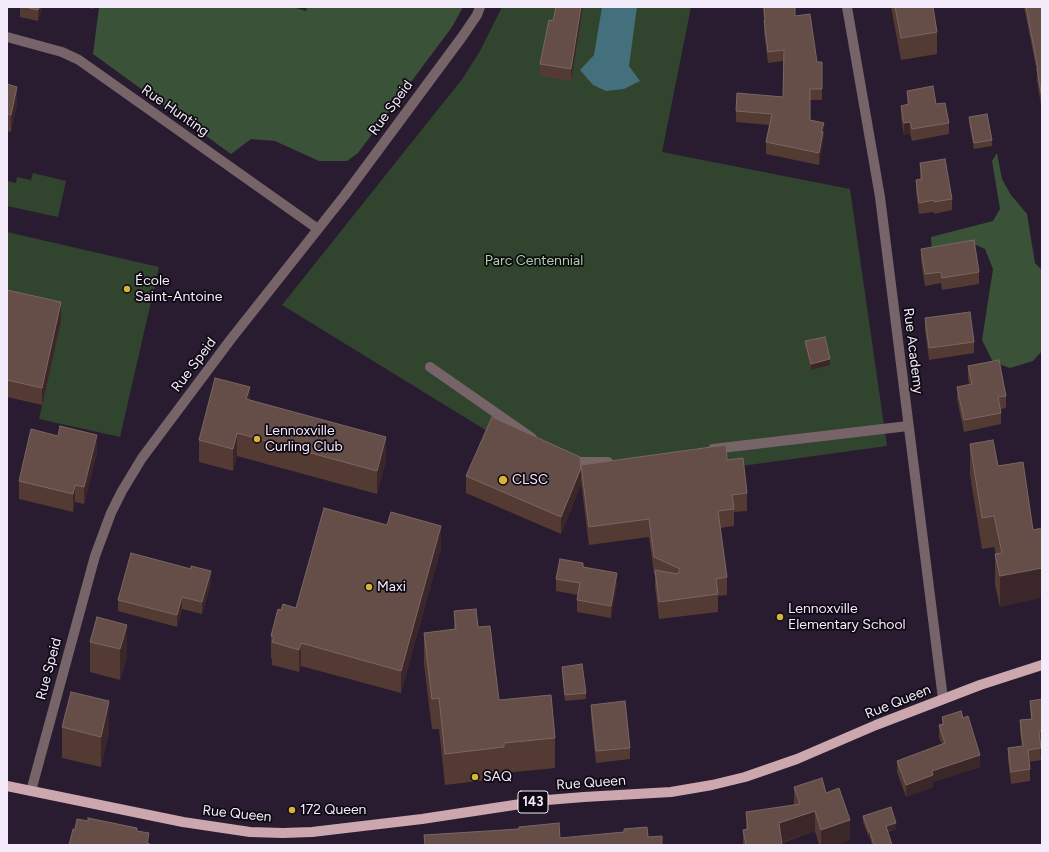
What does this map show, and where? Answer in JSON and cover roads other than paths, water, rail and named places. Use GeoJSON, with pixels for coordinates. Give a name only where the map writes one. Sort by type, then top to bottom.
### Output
{"type":"FeatureCollection","features":[{"type":"Feature","properties":{"kind":"main road","name":"Rue Queen"},"geometry":{"type":"LineString","coordinates":[[7,786],[184,822],[250,832],[283,833],[326,831],[422,819],[547,800],[671,792],[712,785],[745,777],[797,759],[943,699],[1042,664]]}},
{"type":"Feature","properties":{"kind":"street","name":"Rue Speid"},"geometry":{"type":"LineString","coordinates":[[30,791],[88,578],[111,513],[142,458],[231,339],[345,195],[462,37],[477,15],[480,7]]}},
{"type":"Feature","properties":{"kind":"street","name":"Rue Academy"},"geometry":{"type":"LineString","coordinates":[[847,7],[880,197],[943,699]]}},
{"type":"Feature","properties":{"kind":"street","name":"Rue Hunting"},"geometry":{"type":"LineString","coordinates":[[7,37],[62,52],[79,60],[318,229]]}},
{"type":"Feature","properties":{"kind":"street"},"geometry":{"type":"LineString","coordinates":[[430,367],[540,443]]}},
{"type":"Feature","properties":{"kind":"street"},"geometry":{"type":"LineString","coordinates":[[702,451],[908,426]]}},
{"type":"Feature","properties":{"kind":"street"},"geometry":{"type":"LineString","coordinates":[[556,454],[577,462],[615,462]]}},
{"type":"Feature","properties":{"kind":"place","name":"École Saint-Antoine"},"geometry":{"type":"Point","coordinates":[127,289]}},
{"type":"Feature","properties":{"kind":"place","name":"Lennoxville Curling Club"},"geometry":{"type":"Point","coordinates":[257,439]}},
{"type":"Feature","properties":{"kind":"place","name":"CLSC"},"geometry":{"type":"Point","coordinates":[503,480]}},
{"type":"Feature","properties":{"kind":"place","name":"Maxi"},"geometry":{"type":"Point","coordinates":[369,587]}},
{"type":"Feature","properties":{"kind":"place","name":"Lennoxville Elementary School"},"geometry":{"type":"Point","coordinates":[780,617]}},
{"type":"Feature","properties":{"kind":"place","name":"SAQ"},"geometry":{"type":"Point","coordinates":[475,777]}},
{"type":"Feature","properties":{"kind":"place","name":"172 Queen"},"geometry":{"type":"Point","coordinates":[292,810]}},
{"type":"Feature","properties":{"kind":"park label","name":"Parc Centennial"},"geometry":{"type":"Point","coordinates":[534,261]}}]}
